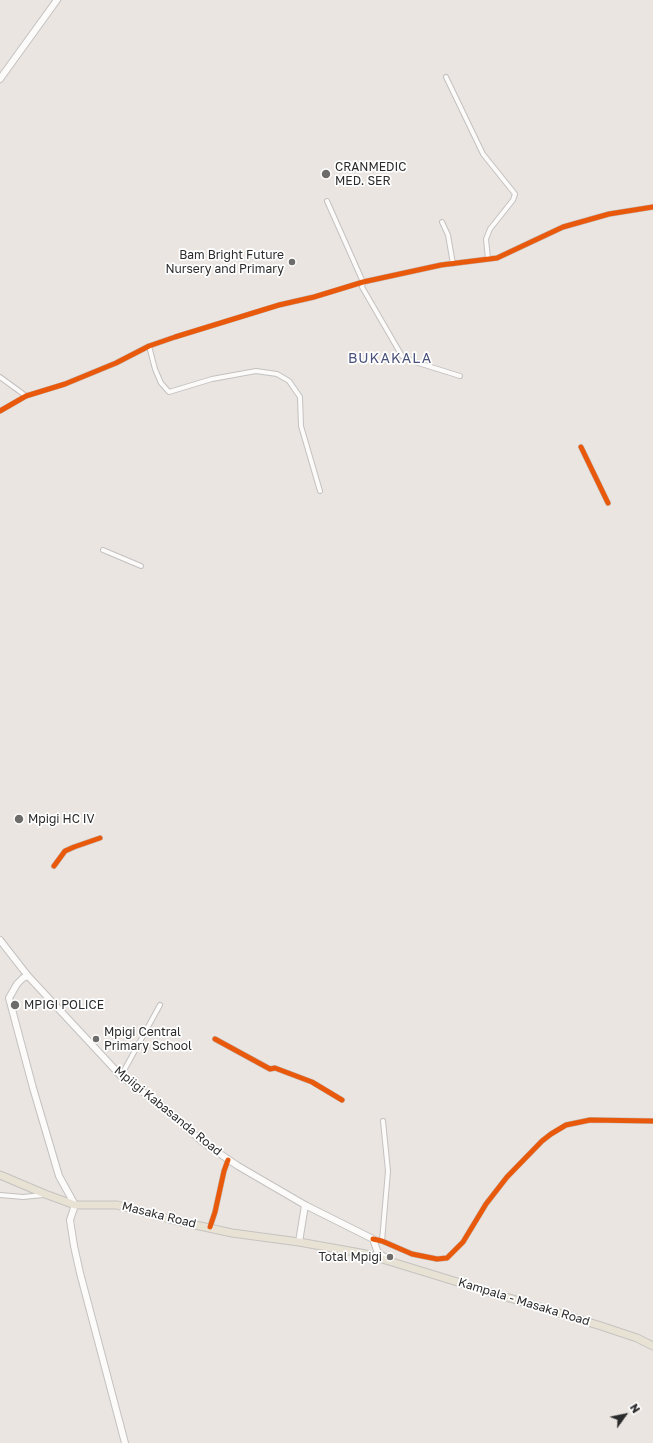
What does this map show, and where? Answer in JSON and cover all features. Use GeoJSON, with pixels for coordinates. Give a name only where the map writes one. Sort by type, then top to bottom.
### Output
{"type":"FeatureCollection","features":[{"type":"Feature","properties":{"kind":"main road"},"geometry":{"type":"LineString","coordinates":[[0,79],[57,0]]}},
{"type":"Feature","properties":{"kind":"main road","name":"Mpiigi Kabasanda Road"},"geometry":{"type":"LineString","coordinates":[[0,940],[28,976],[121,1076],[158,1103],[204,1143],[228,1160],[305,1205],[373,1239]]}},
{"type":"Feature","properties":{"kind":"main road"},"geometry":{"type":"LineString","coordinates":[[28,976],[23,978],[17,984],[10,998],[33,1088],[59,1176],[75,1205],[70,1220],[74,1246],[125,1443]]}},
{"type":"Feature","properties":{"kind":"main road","name":"Masaka Road"},"geometry":{"type":"LineString","coordinates":[[0,1175],[75,1205],[117,1205],[162,1218],[210,1227],[232,1233],[299,1242],[366,1254],[393,1261]]}},
{"type":"Feature","properties":{"kind":"main road"},"geometry":{"type":"LineString","coordinates":[[299,1242],[305,1205]]}},
{"type":"Feature","properties":{"kind":"main road"},"geometry":{"type":"LineString","coordinates":[[373,1239],[378,1253],[393,1261]]}},
{"type":"Feature","properties":{"kind":"main road","name":"Kampala - Masaka Road"},"geometry":{"type":"LineString","coordinates":[[393,1261],[637,1338],[653,1346]]}},
{"type":"Feature","properties":{"kind":"street"},"geometry":{"type":"LineString","coordinates":[[446,77],[483,154],[515,194],[513,200],[490,229],[486,239],[488,259]]}},
{"type":"Feature","properties":{"kind":"street"},"geometry":{"type":"LineString","coordinates":[[327,201],[363,282],[362,287],[402,356],[415,362],[460,376]]}},
{"type":"Feature","properties":{"kind":"street"},"geometry":{"type":"LineString","coordinates":[[0,411],[26,396],[65,384],[116,363],[149,346],[279,305],[314,297],[403,272],[497,258],[563,227],[609,214],[653,206]]}},
{"type":"Feature","properties":{"kind":"street"},"geometry":{"type":"LineString","coordinates":[[442,222],[448,235],[453,264]]}},
{"type":"Feature","properties":{"kind":"street"},"geometry":{"type":"LineString","coordinates":[[149,346],[151,360],[169,392],[205,381],[256,372],[278,374],[289,381],[300,397],[301,426],[320,491]]}},
{"type":"Feature","properties":{"kind":"street"},"geometry":{"type":"LineString","coordinates":[[0,377],[26,396]]}},
{"type":"Feature","properties":{"kind":"street"},"geometry":{"type":"LineString","coordinates":[[580,447],[608,503]]}},
{"type":"Feature","properties":{"kind":"street"},"geometry":{"type":"LineString","coordinates":[[102,550],[141,566]]}},
{"type":"Feature","properties":{"kind":"street"},"geometry":{"type":"LineString","coordinates":[[54,866],[65,851],[100,838]]}},
{"type":"Feature","properties":{"kind":"street"},"geometry":{"type":"LineString","coordinates":[[121,1076],[160,1005]]}},
{"type":"Feature","properties":{"kind":"street"},"geometry":{"type":"LineString","coordinates":[[215,1039],[270,1069],[275,1068],[312,1082],[342,1100]]}},
{"type":"Feature","properties":{"kind":"street"},"geometry":{"type":"LineString","coordinates":[[373,1239],[382,1241],[412,1254],[436,1259],[447,1258],[463,1242],[486,1204],[507,1177],[542,1141],[551,1134],[566,1125],[590,1120],[653,1121]]}},
{"type":"Feature","properties":{"kind":"street"},"geometry":{"type":"LineString","coordinates":[[382,1241],[388,1171],[383,1121]]}},
{"type":"Feature","properties":{"kind":"street"},"geometry":{"type":"LineString","coordinates":[[210,1227],[215,1212],[224,1170],[228,1160]]}},
{"type":"Feature","properties":{"kind":"street"},"geometry":{"type":"LineString","coordinates":[[0,1195],[23,1197],[45,1194]]}},
{"type":"Feature","properties":{"kind":"cycle path"},"geometry":{"type":"LineString","coordinates":[[0,411],[26,396],[65,384],[116,363],[149,346],[175,337],[279,305],[314,297],[363,282],[441,265],[497,258],[563,227],[609,214],[653,207]]}},
{"type":"Feature","properties":{"kind":"cycle path"},"geometry":{"type":"LineString","coordinates":[[581,447],[608,503]]}},
{"type":"Feature","properties":{"kind":"cycle path"},"geometry":{"type":"LineString","coordinates":[[54,866],[65,851],[100,838]]}},
{"type":"Feature","properties":{"kind":"cycle path"},"geometry":{"type":"LineString","coordinates":[[215,1039],[270,1069],[275,1068],[312,1082],[342,1100]]}},
{"type":"Feature","properties":{"kind":"cycle path"},"geometry":{"type":"LineString","coordinates":[[373,1239],[382,1241],[412,1254],[437,1259],[447,1258],[463,1242],[486,1204],[507,1177],[542,1141],[551,1134],[566,1125],[590,1120],[653,1121]]}},
{"type":"Feature","properties":{"kind":"cycle path"},"geometry":{"type":"LineString","coordinates":[[210,1227],[228,1160]]}},
{"type":"Feature","properties":{"kind":"place","name":"CRANMEDIC MED. SER"},"geometry":{"type":"Point","coordinates":[326,174]}},
{"type":"Feature","properties":{"kind":"place","name":"Bam Bright Future Nursery and Primary"},"geometry":{"type":"Point","coordinates":[292,262]}},
{"type":"Feature","properties":{"kind":"place","name":"Mpigi HC IV"},"geometry":{"type":"Point","coordinates":[19,819]}},
{"type":"Feature","properties":{"kind":"place","name":"MPIGI POLICE"},"geometry":{"type":"Point","coordinates":[15,1005]}},
{"type":"Feature","properties":{"kind":"place","name":"Mpigi Central Primary School"},"geometry":{"type":"Point","coordinates":[96,1039]}},
{"type":"Feature","properties":{"kind":"place","name":"Total Mpigi"},"geometry":{"type":"Point","coordinates":[390,1257]}},
{"type":"Feature","properties":{"kind":"district","name":"BUKAKALA"},"geometry":{"type":"Point","coordinates":[390,359]}}]}
